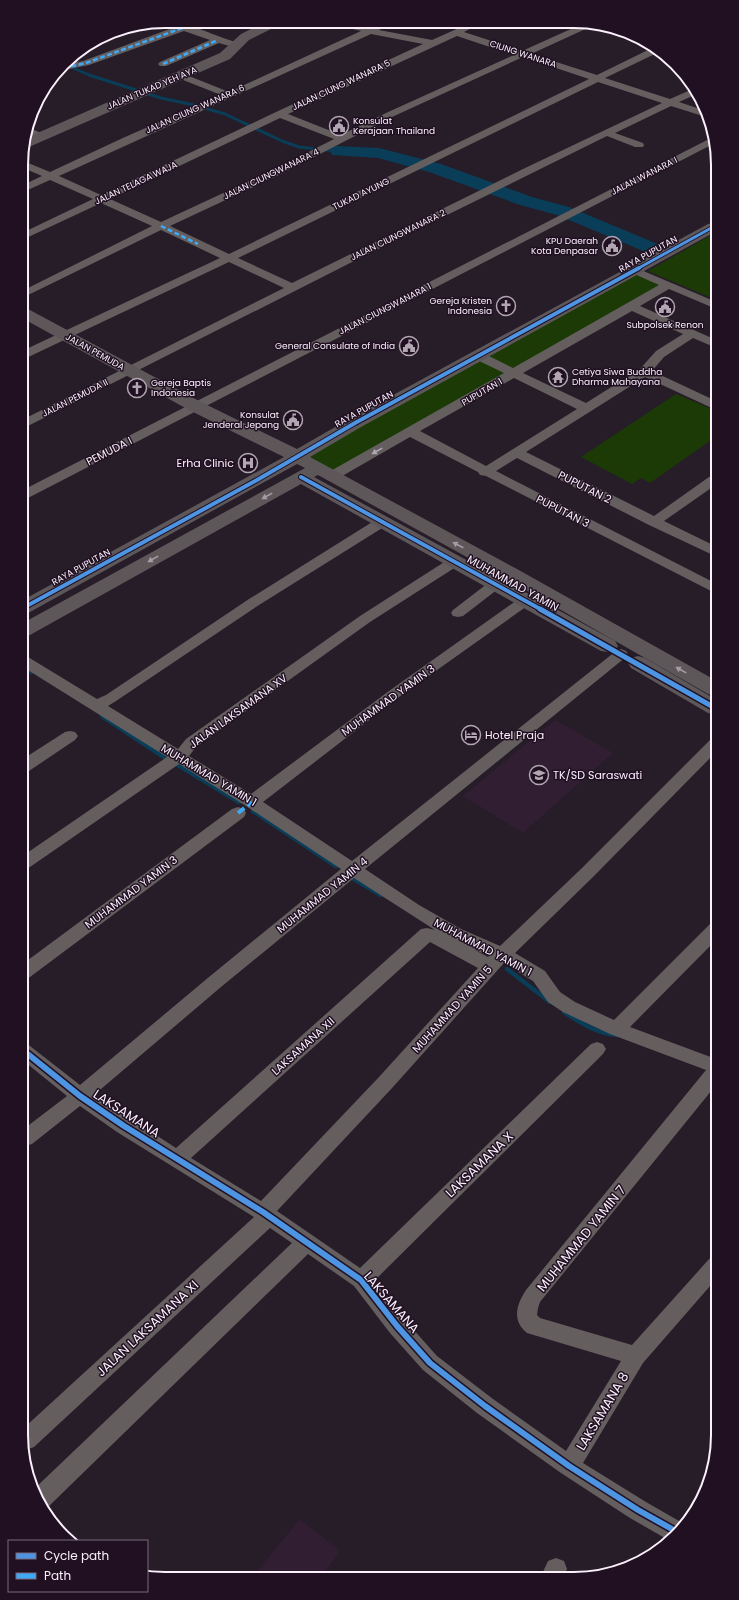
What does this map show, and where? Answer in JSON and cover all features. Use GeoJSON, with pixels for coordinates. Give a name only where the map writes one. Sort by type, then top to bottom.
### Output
{"type":"FeatureCollection","features":[{"type":"Feature","properties":{"kind":"main road","name":"JALAN TUKAD YEH AYA"},"geometry":{"type":"LineString","coordinates":[[34,134],[135,96],[226,56],[249,34],[262,28]]}},
{"type":"Feature","properties":{"kind":"main road","name":"RAYA PUPUTAN"},"geometry":{"type":"LineString","coordinates":[[28,605],[711,228]]}},
{"type":"Feature","properties":{"kind":"main road","name":"JALAN PEMUDA"},"geometry":{"type":"LineString","coordinates":[[28,315],[195,406],[296,456]]}},
{"type":"Feature","properties":{"kind":"main road","name":"MUHAMMAD YAMIN"},"geometry":{"type":"LineString","coordinates":[[296,456],[317,474],[382,522],[454,562],[503,579],[525,601],[711,706]]}},
{"type":"Feature","properties":{"kind":"main road","name":"MUHAMMAD YAMIN"},"geometry":{"type":"LineString","coordinates":[[317,474],[503,579],[711,687]]}},
{"type":"Feature","properties":{"kind":"main road"},"geometry":{"type":"LineString","coordinates":[[28,628],[205,530],[317,474]]}},
{"type":"Feature","properties":{"kind":"main road"},"geometry":{"type":"LineString","coordinates":[[186,519],[205,530]]}},
{"type":"Feature","properties":{"kind":"street"},"geometry":{"type":"LineString","coordinates":[[70,67],[185,28],[236,45]]}},
{"type":"Feature","properties":{"kind":"street"},"geometry":{"type":"LineString","coordinates":[[359,28],[432,43],[465,28]]}},
{"type":"Feature","properties":{"kind":"street","name":"JALAN CIUNG WANARA 6"},"geometry":{"type":"LineString","coordinates":[[28,187],[129,139],[376,28]]}},
{"type":"Feature","properties":{"kind":"street","name":"JALAN CIUNGWANARA 4"},"geometry":{"type":"LineString","coordinates":[[28,292],[446,88],[579,28]]}},
{"type":"Feature","properties":{"kind":"street","name":"CIUNG WANARA"},"geometry":{"type":"LineString","coordinates":[[455,32],[701,113]]}},
{"type":"Feature","properties":{"kind":"street"},"geometry":{"type":"LineString","coordinates":[[164,64],[218,40]]}},
{"type":"Feature","properties":{"kind":"street","name":"JALAN CIUNG WANARA 5"},"geometry":{"type":"LineString","coordinates":[[253,126],[432,43]]}},
{"type":"Feature","properties":{"kind":"street","name":"TUKAD AYUNG"},"geometry":{"type":"LineString","coordinates":[[28,353],[229,258],[652,52]]}},
{"type":"Feature","properties":{"kind":"street"},"geometry":{"type":"LineString","coordinates":[[181,76],[228,95]]}},
{"type":"Feature","properties":{"kind":"street","name":"JALAN CIUNGWANARA 2"},"geometry":{"type":"LineString","coordinates":[[129,371],[291,287],[691,93]]}},
{"type":"Feature","properties":{"kind":"street"},"geometry":{"type":"LineString","coordinates":[[279,114],[342,139]]}},
{"type":"Feature","properties":{"kind":"street","name":"JALAN TELAGA WAJA"},"geometry":{"type":"LineString","coordinates":[[28,235],[253,126]]}},
{"type":"Feature","properties":{"kind":"street"},"geometry":{"type":"LineString","coordinates":[[607,133],[639,145]]}},
{"type":"Feature","properties":{"kind":"street","name":"JALAN WANARA I"},"geometry":{"type":"LineString","coordinates":[[570,214],[709,142]]}},
{"type":"Feature","properties":{"kind":"street"},"geometry":{"type":"LineString","coordinates":[[28,166],[291,287]]}},
{"type":"Feature","properties":{"kind":"street","name":"JALAN CIUNGWANARA 1"},"geometry":{"type":"LineString","coordinates":[[195,406],[570,214]]}},
{"type":"Feature","properties":{"kind":"street"},"geometry":{"type":"LineString","coordinates":[[634,270],[711,304]]}},
{"type":"Feature","properties":{"kind":"street","name":"PUPUTAN 1"},"geometry":{"type":"LineString","coordinates":[[317,474],[411,432],[668,285]]}},
{"type":"Feature","properties":{"kind":"street"},"geometry":{"type":"LineString","coordinates":[[631,306],[711,342]]}},
{"type":"Feature","properties":{"kind":"street"},"geometry":{"type":"LineString","coordinates":[[485,472],[644,372],[660,354],[692,333]]}},
{"type":"Feature","properties":{"kind":"street"},"geometry":{"type":"LineString","coordinates":[[479,356],[586,408]]}},
{"type":"Feature","properties":{"kind":"street","name":"JALAN PEMUDA II"},"geometry":{"type":"LineString","coordinates":[[28,422],[129,371]]}},
{"type":"Feature","properties":{"kind":"street"},"geometry":{"type":"LineString","coordinates":[[644,372],[711,404]]}},
{"type":"Feature","properties":{"kind":"street","name":"PEMUDA I"},"geometry":{"type":"LineString","coordinates":[[28,492],[195,406]]}},
{"type":"Feature","properties":{"kind":"street","name":"PUPUTAN 3"},"geometry":{"type":"LineString","coordinates":[[411,432],[485,472],[711,584]]}},
{"type":"Feature","properties":{"kind":"street","name":"PUPUTAN 2"},"geometry":{"type":"LineString","coordinates":[[516,452],[711,550]]}},
{"type":"Feature","properties":{"kind":"street"},"geometry":{"type":"LineString","coordinates":[[654,522],[711,482]]}},
{"type":"Feature","properties":{"kind":"street"},"geometry":{"type":"LineString","coordinates":[[96,705],[111,698],[254,602],[382,522]]}},
{"type":"Feature","properties":{"kind":"street","name":"JALAN LAKSAMANA XV"},"geometry":{"type":"LineString","coordinates":[[28,860],[178,757],[191,743],[359,623],[454,562]]}},
{"type":"Feature","properties":{"kind":"street"},"geometry":{"type":"LineString","coordinates":[[458,614],[503,579]]}},
{"type":"Feature","properties":{"kind":"street","name":"MUHAMMAD YAMIN 3"},"geometry":{"type":"LineString","coordinates":[[252,802],[394,694],[525,601]]}},
{"type":"Feature","properties":{"kind":"street","name":"MUHAMMAD YAMIN 4"},"geometry":{"type":"LineString","coordinates":[[28,1136],[80,1096],[214,982],[535,721],[621,654]]}},
{"type":"Feature","properties":{"kind":"street","name":"MUHAMMAD YAMIN 1"},"geometry":{"type":"LineString","coordinates":[[28,663],[252,802],[413,909],[496,960],[539,976],[554,997],[569,1007],[616,1029],[711,1064]]}},
{"type":"Feature","properties":{"kind":"street"},"geometry":{"type":"LineString","coordinates":[[28,764],[70,736]]}},
{"type":"Feature","properties":{"kind":"street","name":"MUHAMMAD YAMIN 5"},"geometry":{"type":"LineString","coordinates":[[266,1214],[496,960],[588,872],[711,748]]}},
{"type":"Feature","properties":{"kind":"street","name":"MUHAMMAD YAMIN 3"},"geometry":{"type":"LineString","coordinates":[[28,969],[238,813]]}},
{"type":"Feature","properties":{"kind":"street","name":"LAKSAMANA XII"},"geometry":{"type":"LineString","coordinates":[[178,1158],[427,934],[496,960]]}},
{"type":"Feature","properties":{"kind":"street"},"geometry":{"type":"LineString","coordinates":[[616,1029],[711,934]]}},
{"type":"Feature","properties":{"kind":"street","name":"LAKSAMANA X"},"geometry":{"type":"LineString","coordinates":[[361,1280],[598,1049]]}},
{"type":"Feature","properties":{"kind":"street","name":"LAKSAMANA"},"geometry":{"type":"LineString","coordinates":[[28,1054],[80,1096],[124,1126],[178,1158],[266,1214],[361,1280],[397,1326],[430,1362],[485,1406],[569,1466],[638,1510],[673,1529]]}},
{"type":"Feature","properties":{"kind":"street","name":"MUHAMMAD YAMIN 7"},"geometry":{"type":"LineString","coordinates":[[636,1356],[534,1326],[529,1323],[527,1319],[527,1306],[533,1296],[711,1079]]}},
{"type":"Feature","properties":{"kind":"street","name":"JALAN LAKSAMANA XI"},"geometry":{"type":"LineString","coordinates":[[28,1438],[266,1214]]}},
{"type":"Feature","properties":{"kind":"street"},"geometry":{"type":"LineString","coordinates":[[42,1497],[307,1242]]}},
{"type":"Feature","properties":{"kind":"street","name":"LAKSAMANA 8"},"geometry":{"type":"LineString","coordinates":[[569,1466],[636,1356],[711,1271]]}},
{"type":"Feature","properties":{"kind":"shaded area","name":"TK/SD Saraswati"},"geometry":{"type":"Polygon","coordinates":[[[555,720],[613,753],[523,833],[463,796],[555,720]]]}},
{"type":"Feature","properties":{"kind":"shaded area"},"geometry":{"type":"Polygon","coordinates":[[[300,1519],[340,1551],[325,1572],[256,1572],[300,1519]]]}},
{"type":"Feature","properties":{"kind":"green space"},"geometry":{"type":"Polygon","coordinates":[[[711,235],[711,298],[648,271],[711,235]]]}},
{"type":"Feature","properties":{"kind":"green space"},"geometry":{"type":"Polygon","coordinates":[[[636,272],[667,285],[333,475],[301,456],[636,272]]]}},
{"type":"Feature","properties":{"kind":"green space"},"geometry":{"type":"Polygon","coordinates":[[[676,394],[711,409],[711,440],[650,483],[641,478],[632,484],[581,457],[676,394]]]}},
{"type":"Feature","properties":{"kind":"waterway"},"geometry":{"type":"LineString","coordinates":[[70,67],[89,75],[161,98],[194,105],[225,114],[282,141],[299,147],[338,151]]}},
{"type":"Feature","properties":{"kind":"waterway"},"geometry":{"type":"LineString","coordinates":[[338,151],[379,153],[435,168],[526,201],[563,211],[654,249]]}},
{"type":"Feature","properties":{"kind":"waterway"},"geometry":{"type":"LineString","coordinates":[[102,716],[164,757]]}},
{"type":"Feature","properties":{"kind":"waterway"},"geometry":{"type":"LineString","coordinates":[[178,765],[239,802]]}},
{"type":"Feature","properties":{"kind":"waterway"},"geometry":{"type":"LineString","coordinates":[[253,811],[336,866]]}},
{"type":"Feature","properties":{"kind":"waterway"},"geometry":{"type":"LineString","coordinates":[[354,879],[381,895]]}},
{"type":"Feature","properties":{"kind":"waterway"},"geometry":{"type":"LineString","coordinates":[[507,969],[550,1002]]}},
{"type":"Feature","properties":{"kind":"waterway"},"geometry":{"type":"LineString","coordinates":[[564,1012],[595,1030],[617,1035]]}},
{"type":"Feature","properties":{"kind":"marked path"},"geometry":{"type":"LineString","coordinates":[[70,67],[86,63],[182,28]]}},
{"type":"Feature","properties":{"kind":"marked path"},"geometry":{"type":"LineString","coordinates":[[163,64],[218,40]]}},
{"type":"Feature","properties":{"kind":"marked path"},"geometry":{"type":"LineString","coordinates":[[161,226],[198,244]]}},
{"type":"Feature","properties":{"kind":"marked path"},"geometry":{"type":"LineString","coordinates":[[238,813],[252,802]]}},
{"type":"Feature","properties":{"kind":"cycle path"},"geometry":{"type":"LineString","coordinates":[[28,605],[257,480],[355,423],[711,228]]}},
{"type":"Feature","properties":{"kind":"cycle path"},"geometry":{"type":"LineString","coordinates":[[301,477],[621,654],[711,706]]}},
{"type":"Feature","properties":{"kind":"cycle path"},"geometry":{"type":"LineString","coordinates":[[28,1054],[80,1096],[124,1126],[263,1212],[361,1280],[397,1326],[430,1363],[485,1406],[569,1466],[638,1510],[673,1529]]}},
{"type":"Feature","properties":{"kind":"place","name":"Konsulat Kerajaan Thailand"},"geometry":{"type":"Point","coordinates":[339,126]}},
{"type":"Feature","properties":{"kind":"place","name":"KPU Daerah Kota Denpasar"},"geometry":{"type":"Point","coordinates":[612,246]}},
{"type":"Feature","properties":{"kind":"place","name":"Gereja Kristen Indonesia"},"geometry":{"type":"Point","coordinates":[506,306]}},
{"type":"Feature","properties":{"kind":"place","name":"Subpolsek Renon"},"geometry":{"type":"Point","coordinates":[665,307]}},
{"type":"Feature","properties":{"kind":"place","name":"General Consulate of India"},"geometry":{"type":"Point","coordinates":[409,346]}},
{"type":"Feature","properties":{"kind":"place","name":"Cetiya Siwa Buddha Dharma Mahayana"},"geometry":{"type":"Point","coordinates":[558,377]}},
{"type":"Feature","properties":{"kind":"place","name":"Gereja Baptis Indonesia"},"geometry":{"type":"Point","coordinates":[137,388]}},
{"type":"Feature","properties":{"kind":"place","name":"Konsulat Jenderal Jepang"},"geometry":{"type":"Point","coordinates":[293,420]}},
{"type":"Feature","properties":{"kind":"place","name":"Erha Clinic"},"geometry":{"type":"Point","coordinates":[248,463]}},
{"type":"Feature","properties":{"kind":"place","name":"Hotel Praja"},"geometry":{"type":"Point","coordinates":[471,735]}},
{"type":"Feature","properties":{"kind":"place","name":"TK/SD Saraswati"},"geometry":{"type":"Point","coordinates":[539,775]}}]}
